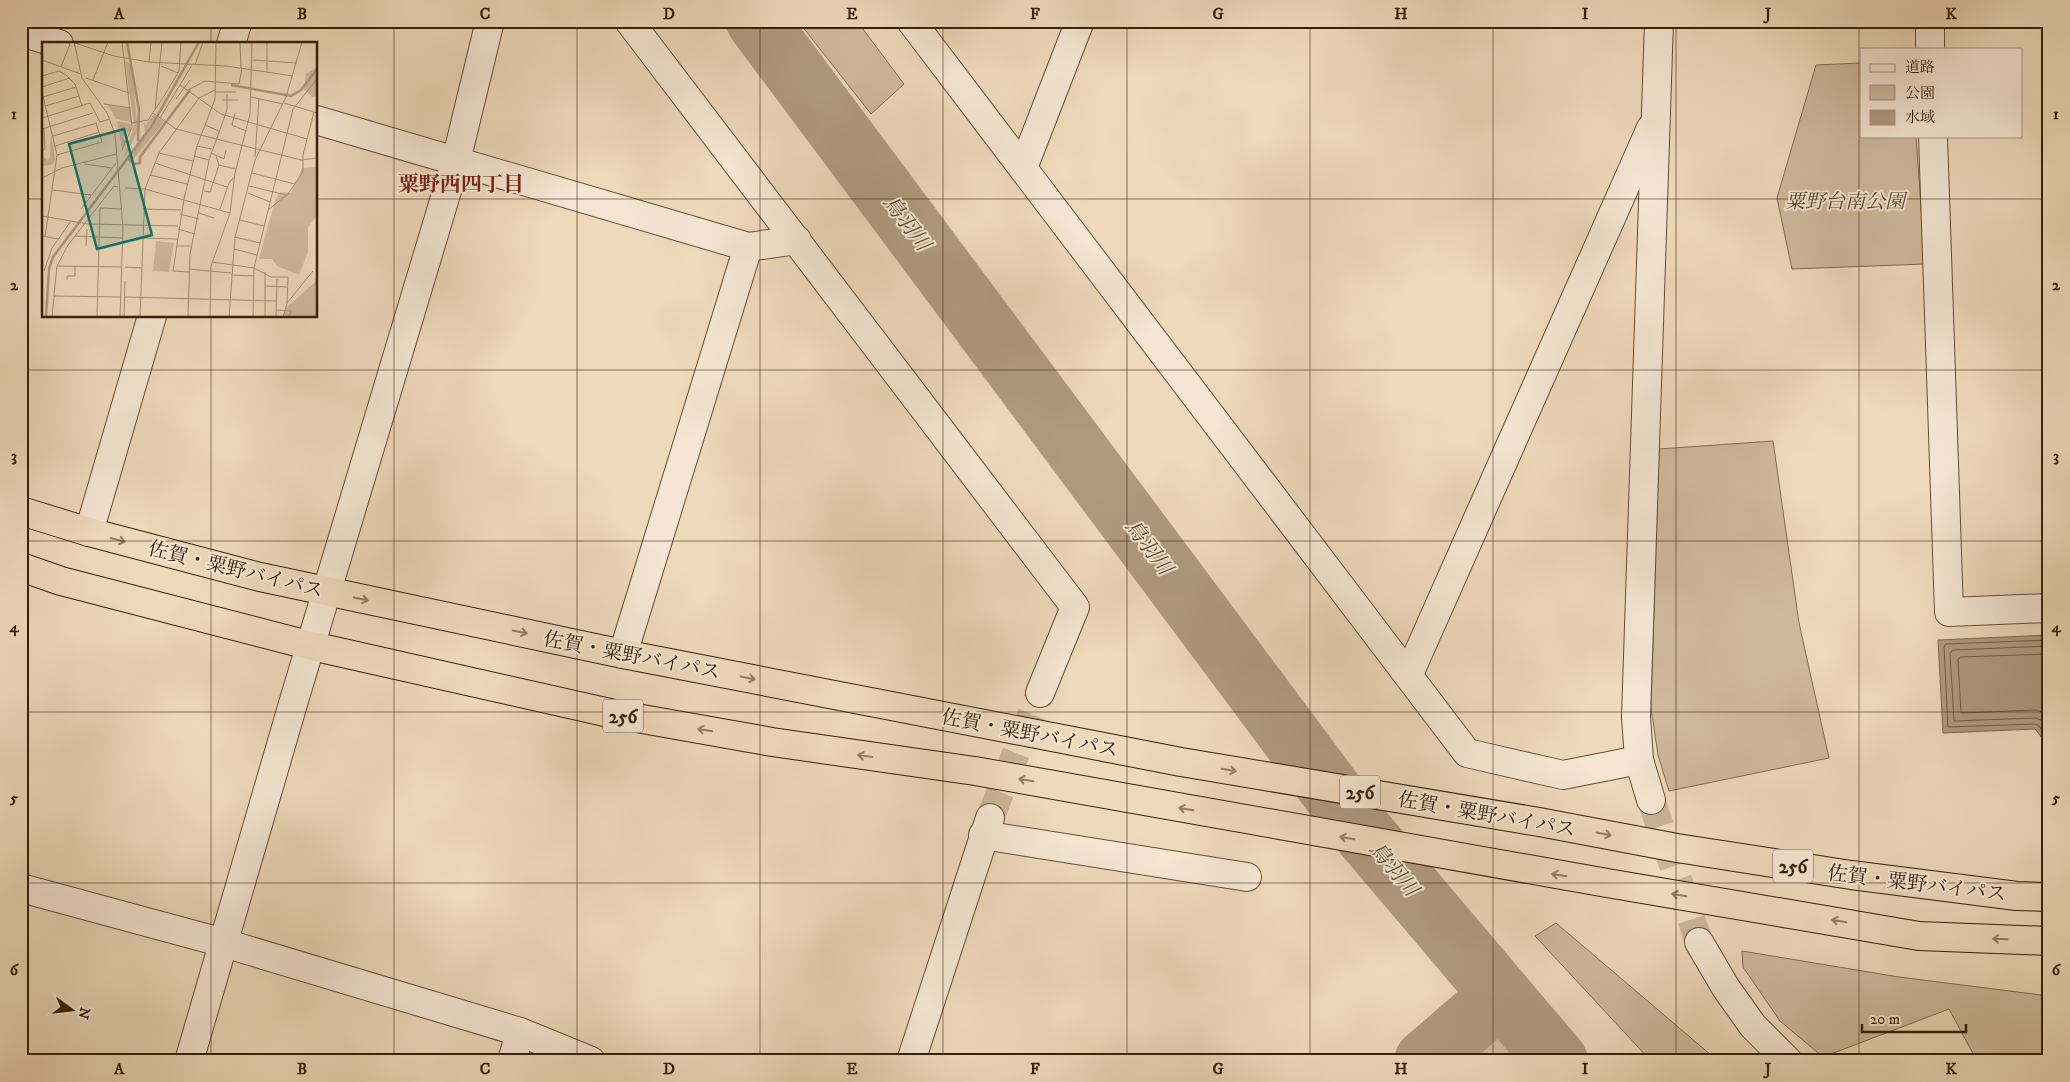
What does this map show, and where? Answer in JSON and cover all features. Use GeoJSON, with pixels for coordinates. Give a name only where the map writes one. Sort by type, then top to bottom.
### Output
{"type":"FeatureCollection","features":[{"type":"Feature","properties":{"kind":"highway","name":"佐賀・粟野バイパス"},"geometry":{"type":"LineString","coordinates":[[21,511],[89,532],[260,577],[624,654],[1181,762],[1539,822],[1676,848],[1851,875],[2017,896],[2049,897]]}},
{"type":"Feature","properties":{"kind":"highway","name":"256"},"geometry":{"type":"LineString","coordinates":[[21,568],[61,581],[312,646],[614,714],[772,742],[975,771],[1234,818],[1919,936],[2049,941]]}},
{"type":"Feature","properties":{"kind":"street"},"geometry":{"type":"LineString","coordinates":[[232,42],[238,21]]}},
{"type":"Feature","properties":{"kind":"street"},"geometry":{"type":"LineString","coordinates":[[189,1061],[295,697],[312,646],[456,161],[490,21]]}},
{"type":"Feature","properties":{"kind":"street"},"geometry":{"type":"LineString","coordinates":[[629,21],[1076,607],[1040,693]]}},
{"type":"Feature","properties":{"kind":"street"},"geometry":{"type":"LineString","coordinates":[[911,21],[1409,674],[1467,753],[1563,775],[1639,760]]}},
{"type":"Feature","properties":{"kind":"street"},"geometry":{"type":"LineString","coordinates":[[1023,168],[1080,21]]}},
{"type":"Feature","properties":{"kind":"street"},"geometry":{"type":"LineString","coordinates":[[1650,800],[1639,760],[1636,707],[1659,21]]}},
{"type":"Feature","properties":{"kind":"street"},"geometry":{"type":"LineString","coordinates":[[1930,21],[1930,48]]}},
{"type":"Feature","properties":{"kind":"street"},"geometry":{"type":"LineString","coordinates":[[21,32],[53,42]]}},
{"type":"Feature","properties":{"kind":"street"},"geometry":{"type":"LineString","coordinates":[[1409,674],[1656,115]]}},
{"type":"Feature","properties":{"kind":"street"},"geometry":{"type":"LineString","coordinates":[[318,121],[748,247],[797,240]]}},
{"type":"Feature","properties":{"kind":"street"},"geometry":{"type":"LineString","coordinates":[[1933,138],[1949,612],[2049,608]]}},
{"type":"Feature","properties":{"kind":"street"},"geometry":{"type":"LineString","coordinates":[[624,654],[748,247]]}},
{"type":"Feature","properties":{"kind":"street"},"geometry":{"type":"LineString","coordinates":[[89,532],[151,318]]}},
{"type":"Feature","properties":{"kind":"street"},"geometry":{"type":"LineString","coordinates":[[911,1061],[987,826],[1247,877]]}},
{"type":"Feature","properties":{"kind":"street"},"geometry":{"type":"LineString","coordinates":[[21,888],[224,943],[520,1032],[591,1061]]}},
{"type":"Feature","properties":{"kind":"street"},"geometry":{"type":"LineString","coordinates":[[1699,942],[1726,988],[1753,1026],[1788,1061]]}},
{"type":"Feature","properties":{"kind":"street"},"geometry":{"type":"LineString","coordinates":[[512,1061],[520,1032]]}},
{"type":"Feature","properties":{"kind":"green space"},"geometry":{"type":"Polygon","coordinates":[[[798,21],[857,21],[904,84],[871,114],[798,21]]]}},
{"type":"Feature","properties":{"kind":"green space","name":"粟野台南公園"},"geometry":{"type":"Polygon","coordinates":[[[1860,63],[1860,138],[1916,138],[1925,264],[1792,269],[1777,198],[1816,65],[1860,63]]]}},
{"type":"Feature","properties":{"kind":"green space"},"geometry":{"type":"Polygon","coordinates":[[[1773,441],[1799,623],[1829,758],[1669,791],[1658,755],[1651,708],[1659,449],[1773,441]]]}},
{"type":"Feature","properties":{"kind":"green space"},"geometry":{"type":"Polygon","coordinates":[[[1556,923],[1718,1061],[1651,1061],[1535,936],[1556,923]]]}},
{"type":"Feature","properties":{"kind":"green space"},"geometry":{"type":"Polygon","coordinates":[[[1742,951],[1899,977],[2049,996],[2049,1061],[1977,1061],[1949,1009],[1823,1057],[1780,1021],[1743,967],[1742,951]]]}},
{"type":"Feature","properties":{"kind":"green space"},"geometry":{"type":"Polygon","coordinates":[[[1494,1034],[1522,1061],[1462,1061],[1494,1034]]]}},
{"type":"Feature","properties":{"kind":"water"},"geometry":{"type":"Polygon","coordinates":[[[2049,635],[2049,747],[2035,729],[1943,733],[1938,640],[2049,635]]]}},
{"type":"Feature","properties":{"kind":"waterway","name":"鳥羽川"},"geometry":{"type":"LineString","coordinates":[[757,21],[1356,824],[1557,1061]]}},
{"type":"Feature","properties":{"kind":"waterway"},"geometry":{"type":"LineString","coordinates":[[1425,1061],[1501,995]]}},
{"type":"Feature","properties":{"kind":"tunnel"},"geometry":{"type":"LineString","coordinates":[[990,818],[1040,693]]}},
{"type":"Feature","properties":{"kind":"tunnel"},"geometry":{"type":"LineString","coordinates":[[1651,800],[1699,942]]}},
{"type":"Feature","properties":{"kind":"district","name":"粟野西四丁目"},"geometry":{"type":"Point","coordinates":[461,184]}}]}
